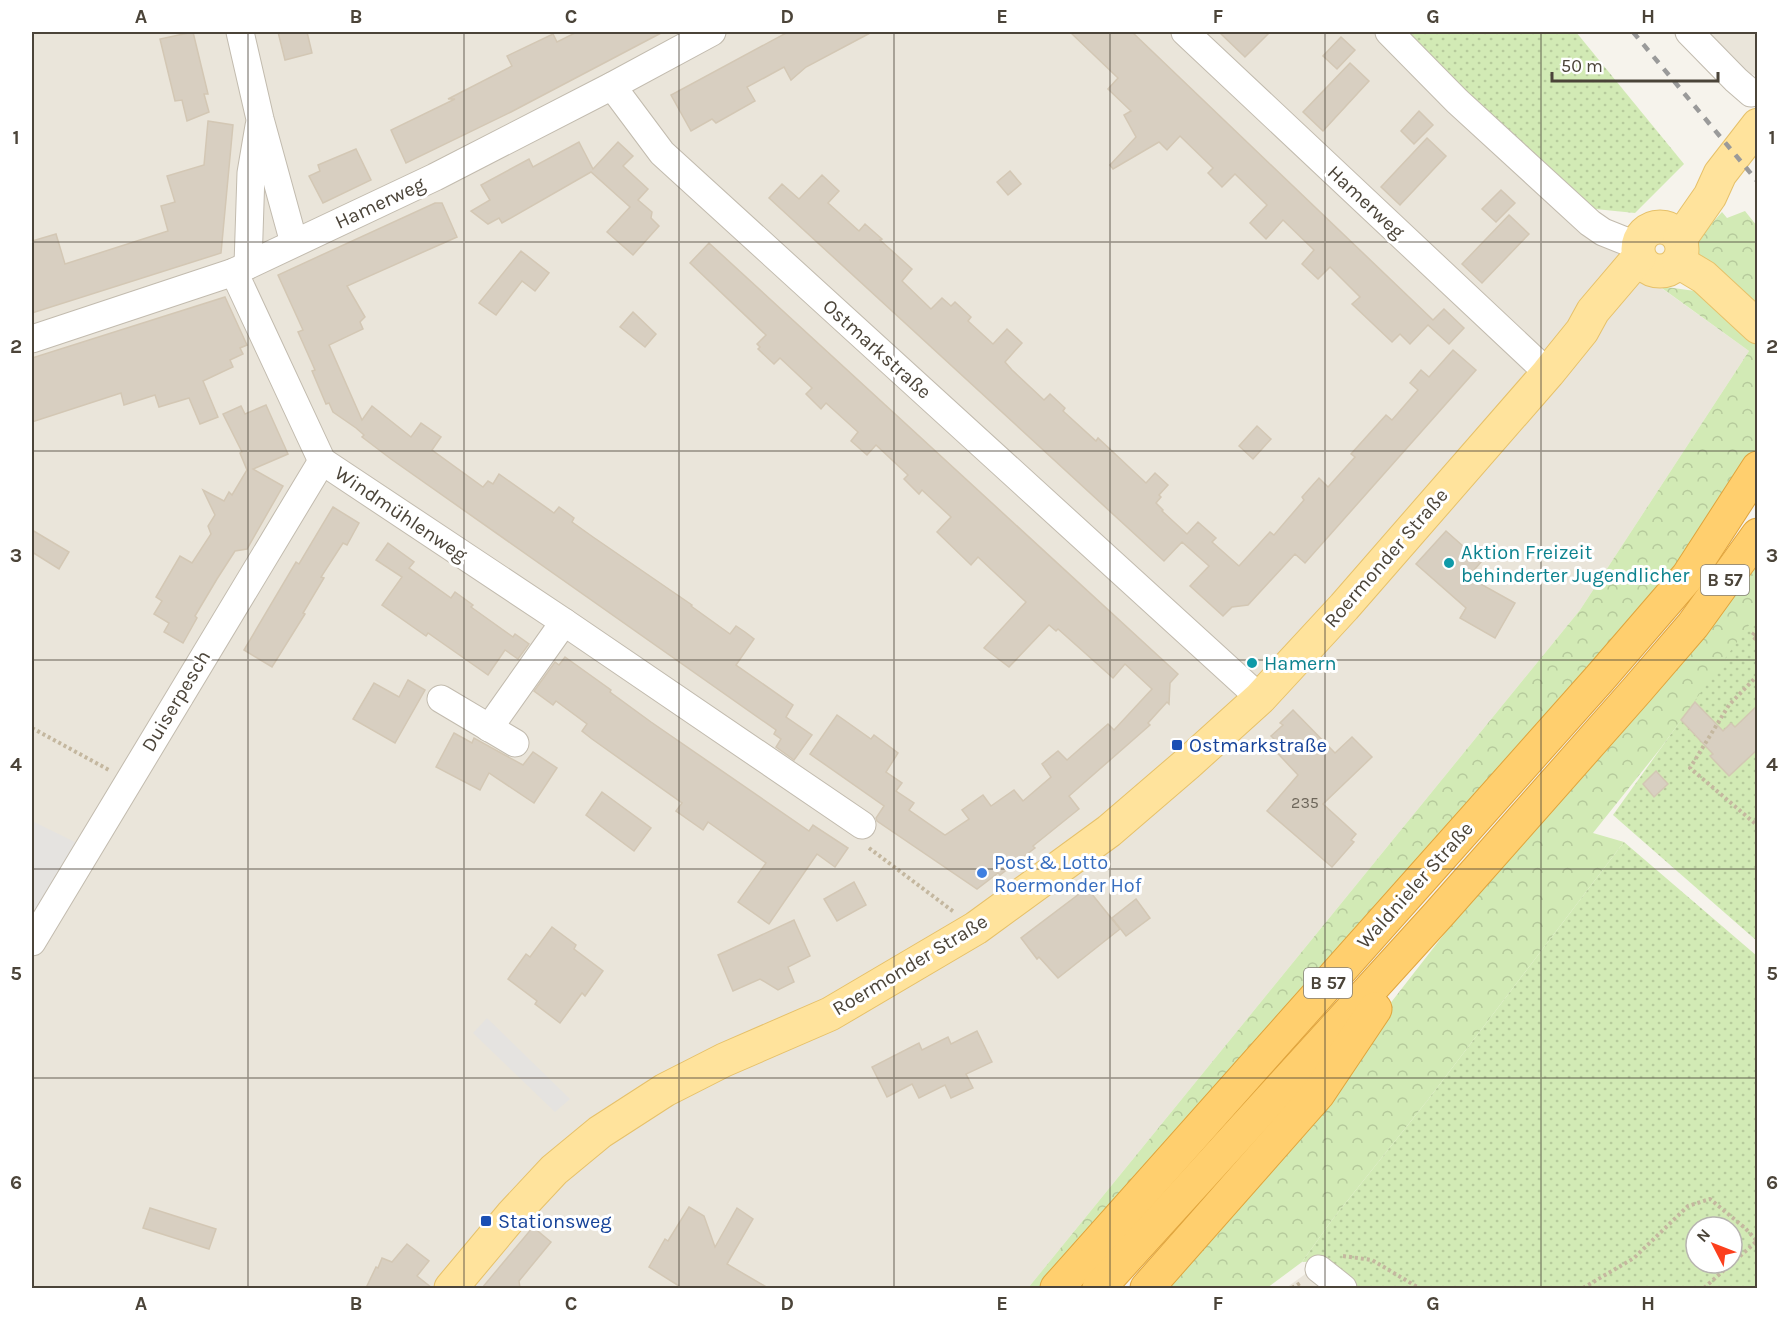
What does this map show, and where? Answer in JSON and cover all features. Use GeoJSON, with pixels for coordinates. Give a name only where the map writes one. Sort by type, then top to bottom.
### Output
{"type":"FeatureCollection","features":[{"type":"Feature","properties":{"kind":"highway","name":"Waldnieler Straße"},"geometry":{"type":"LineString","coordinates":[[1057,1288],[1593,686],[1688,576],[1758,468]]}},
{"type":"Feature","properties":{"kind":"highway","name":"Waldnieler Straße"},"geometry":{"type":"LineString","coordinates":[[1099,1288],[1438,915],[1693,624],[1758,535]]}},
{"type":"Feature","properties":{"kind":"highway"},"geometry":{"type":"LineString","coordinates":[[1147,1288],[1318,1094],[1438,915]]}},
{"type":"Feature","properties":{"kind":"main road","name":"Roermonder Straße"},"geometry":{"type":"LineString","coordinates":[[451,1288],[554,1170],[600,1132],[665,1090],[724,1060],[830,1014],[976,928],[1109,831],[1187,764],[1260,698],[1344,607],[1582,331],[1629,294],[1700,184],[1720,174],[1758,125]]}},
{"type":"Feature","properties":{"kind":"main road"},"geometry":{"type":"LineString","coordinates":[[1658,250],[1704,277],[1758,327]]}},
{"type":"Feature","properties":{"kind":"street","name":"Windmühlenweg"},"geometry":{"type":"LineString","coordinates":[[240,32],[260,119],[294,243]]}},
{"type":"Feature","properties":{"kind":"street","name":"Hamerweg"},"geometry":{"type":"LineString","coordinates":[[32,339],[241,268],[435,177],[712,32]]}},
{"type":"Feature","properties":{"kind":"street","name":"Hamerweg"},"geometry":{"type":"LineString","coordinates":[[1185,32],[1548,373]]}},
{"type":"Feature","properties":{"kind":"street"},"geometry":{"type":"LineString","coordinates":[[1389,32],[1457,101],[1590,223],[1616,238],[1658,250]]}},
{"type":"Feature","properties":{"kind":"street"},"geometry":{"type":"LineString","coordinates":[[1689,32],[1751,93]]}},
{"type":"Feature","properties":{"kind":"street","name":"Ostmarkstraße"},"geometry":{"type":"LineString","coordinates":[[612,86],[662,153],[1260,698]]}},
{"type":"Feature","properties":{"kind":"street","name":"Windmühlenweg"},"geometry":{"type":"LineString","coordinates":[[260,119],[251,172],[241,268],[322,461],[862,825]]}},
{"type":"Feature","properties":{"kind":"street","name":"Duiserpesch"},"geometry":{"type":"LineString","coordinates":[[32,942],[322,461]]}},
{"type":"Feature","properties":{"kind":"street"},"geometry":{"type":"LineString","coordinates":[[489,728],[564,622]]}},
{"type":"Feature","properties":{"kind":"street"},"geometry":{"type":"LineString","coordinates":[[441,699],[515,743]]}},
{"type":"Feature","properties":{"kind":"street"},"geometry":{"type":"LineString","coordinates":[[1319,1269],[1343,1288]]}},
{"type":"Feature","properties":{"kind":"path"},"geometry":{"type":"LineString","coordinates":[[1758,628],[1752,636],[1758,641]]}},
{"type":"Feature","properties":{"kind":"path"},"geometry":{"type":"LineString","coordinates":[[1758,675],[1729,705],[1690,768],[1758,826]]}},
{"type":"Feature","properties":{"kind":"path"},"geometry":{"type":"LineString","coordinates":[[32,728],[128,781]]}},
{"type":"Feature","properties":{"kind":"path"},"geometry":{"type":"LineString","coordinates":[[862,825],[864,844],[976,928]]}},
{"type":"Feature","properties":{"kind":"path"},"geometry":{"type":"LineString","coordinates":[[1583,1288],[1634,1258],[1688,1206],[1710,1199],[1757,1241],[1704,1288]]}},
{"type":"Feature","properties":{"kind":"path"},"geometry":{"type":"LineString","coordinates":[[1319,1269],[1341,1255],[1372,1260],[1419,1288]]}},
{"type":"Feature","properties":{"kind":"shaded area"},"geometry":{"type":"Polygon","coordinates":[[[32,32],[1399,32],[1628,264],[1749,351],[1580,610],[1028,1288],[32,1288],[32,32]]]}},
{"type":"Feature","properties":{"kind":"shaded area"},"geometry":{"type":"Polygon","coordinates":[[[1701,32],[1757,32],[1757,76],[1735,68],[1701,32]]]}},
{"type":"Feature","properties":{"kind":"shaded area"},"geometry":{"type":"Polygon","coordinates":[[[32,821],[81,845],[32,922],[32,821]]]}},
{"type":"Feature","properties":{"kind":"shaded area"},"geometry":{"type":"Polygon","coordinates":[[[487,1018],[570,1099],[555,1112],[473,1033],[487,1018]]]}},
{"type":"Feature","properties":{"kind":"shaded area"},"geometry":{"type":"Polygon","coordinates":[[[1322,1262],[1356,1288],[1286,1288],[1322,1262]]]}},
{"type":"Feature","properties":{"kind":"green space"},"geometry":{"type":"Polygon","coordinates":[[[1408,32],[1576,32],[1684,164],[1635,213],[1595,209],[1560,184],[1408,32]]]}},
{"type":"Feature","properties":{"kind":"green space"},"geometry":{"type":"Polygon","coordinates":[[[1745,211],[1757,226],[1757,319],[1691,259],[1704,232],[1722,212],[1727,218],[1745,211]]]}},
{"type":"Feature","properties":{"kind":"green space"},"geometry":{"type":"Polygon","coordinates":[[[1659,286],[1695,291],[1757,342],[1757,448],[1702,531],[1589,683],[1052,1288],[1028,1288],[1580,610],[1749,351],[1659,286]]]}},
{"type":"Feature","properties":{"kind":"green space"},"geometry":{"type":"Polygon","coordinates":[[[1757,555],[1757,617],[1660,749],[1593,833],[1624,842],[1302,1262],[1267,1288],[1169,1288],[1466,906],[1757,555]]]}},
{"type":"Feature","properties":{"kind":"green space"},"geometry":{"type":"Polygon","coordinates":[[[1757,614],[1757,941],[1613,815],[1757,614]]]}},
{"type":"Feature","properties":{"kind":"green space"},"geometry":{"type":"Polygon","coordinates":[[[1624,842],[1757,956],[1757,1288],[1358,1288],[1322,1261],[1302,1262],[1332,1220],[1427,1101],[1624,842]]]}},
{"type":"Feature","properties":{"kind":"building"},"geometry":{"type":"Polygon","coordinates":[[[193,32],[208,94],[204,94],[209,112],[187,121],[182,100],[175,101],[160,39],[193,32]]]}},
{"type":"Feature","properties":{"kind":"building"},"geometry":{"type":"Polygon","coordinates":[[[278,32],[307,32],[312,53],[285,60],[278,32]]]}},
{"type":"Feature","properties":{"kind":"building"},"geometry":{"type":"Polygon","coordinates":[[[577,32],[663,32],[511,112],[406,163],[391,130],[455,99],[448,99],[512,66],[507,56],[553,34],[557,42],[577,32]]]}},
{"type":"Feature","properties":{"kind":"building"},"geometry":{"type":"Polygon","coordinates":[[[788,32],[872,32],[806,67],[791,80],[784,67],[747,87],[755,101],[716,123],[712,119],[691,131],[671,95],[788,32]]]}},
{"type":"Feature","properties":{"kind":"building"},"geometry":{"type":"Polygon","coordinates":[[[1070,32],[1132,32],[1433,320],[1444,309],[1464,328],[1449,344],[1428,325],[1410,344],[1400,334],[1392,342],[1352,304],[1360,297],[1330,267],[1318,279],[1302,264],[1314,250],[1283,220],[1266,239],[1250,223],[1267,205],[1235,174],[1222,187],[1208,173],[1213,168],[1180,136],[1167,150],[1159,142],[1113,169],[1110,165],[1136,137],[1124,115],[1131,111],[1108,89],[1118,78],[1070,32]]]}},
{"type":"Feature","properties":{"kind":"building"},"geometry":{"type":"Polygon","coordinates":[[[1219,32],[1270,32],[1245,57],[1219,32]]]}},
{"type":"Feature","properties":{"kind":"building"},"geometry":{"type":"Polygon","coordinates":[[[1341,37],[1355,50],[1337,69],[1323,56],[1341,37]]]}},
{"type":"Feature","properties":{"kind":"building"},"geometry":{"type":"Polygon","coordinates":[[[1350,63],[1369,81],[1323,131],[1303,112],[1350,63]]]}},
{"type":"Feature","properties":{"kind":"building"},"geometry":{"type":"Polygon","coordinates":[[[1419,111],[1433,125],[1414,144],[1401,131],[1419,111]]]}},
{"type":"Feature","properties":{"kind":"building"},"geometry":{"type":"Polygon","coordinates":[[[208,121],[233,125],[221,253],[32,313],[32,241],[56,234],[65,264],[168,231],[161,206],[175,202],[167,176],[204,165],[208,121]]]}},
{"type":"Feature","properties":{"kind":"building"},"geometry":{"type":"Polygon","coordinates":[[[1427,138],[1446,156],[1400,205],[1381,187],[1427,138]]]}},
{"type":"Feature","properties":{"kind":"building"},"geometry":{"type":"Polygon","coordinates":[[[579,142],[593,169],[618,142],[633,156],[623,166],[648,189],[638,200],[652,212],[651,218],[659,226],[633,255],[607,232],[630,207],[591,172],[502,223],[499,218],[488,224],[471,211],[490,200],[481,185],[529,159],[533,167],[579,142]]]}},
{"type":"Feature","properties":{"kind":"building"},"geometry":{"type":"Polygon","coordinates":[[[356,149],[371,180],[323,203],[309,176],[320,171],[318,165],[356,149]]]}},
{"type":"Feature","properties":{"kind":"building"},"geometry":{"type":"Polygon","coordinates":[[[1010,171],[1021,184],[1008,195],[997,182],[1010,171]]]}},
{"type":"Feature","properties":{"kind":"building"},"geometry":{"type":"Polygon","coordinates":[[[822,175],[839,191],[828,203],[859,231],[865,224],[912,269],[902,281],[931,309],[942,298],[951,306],[955,302],[971,317],[968,321],[993,344],[1007,329],[1022,343],[1005,362],[1012,370],[1044,400],[1050,394],[1065,408],[1063,411],[1096,441],[1098,438],[1146,483],[1155,473],[1168,485],[1159,495],[1161,497],[1156,503],[1162,511],[1187,534],[1198,522],[1216,538],[1212,542],[1239,566],[1270,532],[1274,535],[1304,500],[1302,497],[1319,478],[1328,487],[1355,457],[1351,454],[1386,415],[1392,420],[1418,390],[1410,383],[1421,370],[1429,377],[1453,350],[1476,370],[1305,563],[1295,554],[1248,605],[1232,607],[1223,616],[1190,586],[1209,566],[1182,542],[1164,561],[769,198],[782,184],[799,199],[822,175]]]}},
{"type":"Feature","properties":{"kind":"building"},"geometry":{"type":"Polygon","coordinates":[[[1501,190],[1515,203],[1496,222],[1482,209],[1501,190]]]}},
{"type":"Feature","properties":{"kind":"building"},"geometry":{"type":"Polygon","coordinates":[[[435,203],[442,203],[457,237],[347,286],[365,317],[360,322],[363,329],[329,345],[362,420],[372,406],[411,437],[421,423],[441,437],[432,450],[483,487],[488,481],[493,484],[499,474],[554,513],[559,507],[574,518],[572,522],[730,634],[736,626],[754,639],[736,665],[793,705],[786,717],[812,735],[794,760],[776,747],[781,739],[774,734],[776,730],[391,459],[362,437],[364,435],[356,428],[333,412],[329,403],[326,404],[312,371],[315,370],[298,332],[303,330],[278,275],[435,203]]]}},
{"type":"Feature","properties":{"kind":"building"},"geometry":{"type":"Polygon","coordinates":[[[1509,215],[1529,234],[1482,283],[1462,264],[1509,215]]]}},
{"type":"Feature","properties":{"kind":"building"},"geometry":{"type":"Polygon","coordinates":[[[709,243],[1178,674],[1170,683],[1169,704],[1167,702],[1148,723],[1150,725],[1069,796],[1079,809],[1033,846],[1035,848],[1000,875],[998,873],[977,889],[877,821],[876,818],[884,806],[810,754],[837,715],[871,739],[874,735],[898,753],[886,772],[902,783],[896,791],[914,803],[909,810],[945,835],[969,819],[962,810],[983,795],[991,806],[1014,790],[1023,801],[1051,777],[1042,764],[1058,751],[1067,760],[1108,724],[1114,730],[1152,689],[1125,664],[1113,678],[1058,629],[1056,631],[1049,625],[1009,667],[984,648],[1026,602],[978,557],[971,565],[937,532],[951,517],[922,490],[919,494],[904,479],[908,475],[876,445],[867,455],[851,441],[858,432],[826,403],[821,409],[806,394],[812,388],[780,358],[774,364],[758,349],[760,347],[757,344],[766,335],[690,263],[709,243]]]}},
{"type":"Feature","properties":{"kind":"building"},"geometry":{"type":"Polygon","coordinates":[[[521,251],[549,273],[535,291],[522,281],[496,315],[479,303],[521,251]]]}},
{"type":"Feature","properties":{"kind":"building"},"geometry":{"type":"Polygon","coordinates":[[[225,297],[247,345],[240,348],[243,354],[230,360],[233,367],[203,381],[218,417],[200,424],[189,398],[159,407],[155,395],[124,405],[121,393],[32,422],[32,358],[225,297]]]}},
{"type":"Feature","properties":{"kind":"building"},"geometry":{"type":"Polygon","coordinates":[[[633,312],[656,334],[645,347],[620,327],[633,312]]]}},
{"type":"Feature","properties":{"kind":"building"},"geometry":{"type":"Polygon","coordinates":[[[266,405],[288,454],[253,469],[283,486],[247,549],[235,551],[217,579],[195,616],[197,618],[183,643],[164,632],[169,623],[154,614],[162,601],[156,597],[180,556],[192,563],[211,534],[208,526],[215,515],[203,490],[224,501],[229,492],[232,495],[247,470],[240,453],[242,452],[223,414],[241,406],[245,414],[266,405]]]}},
{"type":"Feature","properties":{"kind":"building"},"geometry":{"type":"Polygon","coordinates":[[[1257,426],[1271,439],[1253,459],[1239,446],[1257,426]]]}},
{"type":"Feature","properties":{"kind":"building"},"geometry":{"type":"Polygon","coordinates":[[[333,507],[359,523],[347,545],[343,543],[321,577],[324,578],[303,613],[305,614],[272,667],[244,650],[296,562],[299,564],[333,507]]]}},
{"type":"Feature","properties":{"kind":"building"},"geometry":{"type":"Polygon","coordinates":[[[32,530],[69,552],[59,569],[32,552],[32,530]]]}},
{"type":"Feature","properties":{"kind":"building"},"geometry":{"type":"Polygon","coordinates":[[[1446,531],[1481,562],[1468,577],[1515,603],[1495,638],[1460,618],[1466,608],[1416,564],[1446,531]]]}},
{"type":"Feature","properties":{"kind":"building"},"geometry":{"type":"Polygon","coordinates":[[[388,543],[414,562],[409,568],[451,598],[455,592],[473,605],[471,607],[513,637],[515,634],[529,644],[518,659],[505,650],[488,675],[428,633],[426,636],[382,605],[402,577],[376,560],[388,543]]]}},
{"type":"Feature","properties":{"kind":"building"},"geometry":{"type":"Polygon","coordinates":[[[565,657],[651,722],[809,831],[813,825],[848,848],[835,867],[817,854],[769,924],[738,902],[766,863],[708,822],[703,830],[676,811],[682,803],[582,731],[587,724],[556,701],[553,705],[534,691],[555,662],[559,665],[565,657]]]}},
{"type":"Feature","properties":{"kind":"building"},"geometry":{"type":"Polygon","coordinates":[[[408,680],[425,690],[395,743],[353,719],[374,683],[399,697],[408,680]]]}},
{"type":"Feature","properties":{"kind":"building"},"geometry":{"type":"Polygon","coordinates":[[[1695,702],[1723,731],[1731,723],[1735,727],[1758,705],[1758,749],[1729,776],[1710,756],[1713,754],[1681,720],[1695,702]]]}},
{"type":"Feature","properties":{"kind":"building"},"geometry":{"type":"Polygon","coordinates":[[[1293,710],[1335,753],[1352,737],[1372,757],[1323,804],[1356,834],[1351,840],[1354,842],[1332,867],[1267,811],[1298,775],[1269,744],[1274,739],[1271,736],[1283,725],[1280,723],[1293,710]]]}},
{"type":"Feature","properties":{"kind":"building"},"geometry":{"type":"Polygon","coordinates":[[[454,733],[472,743],[474,738],[523,765],[533,752],[557,768],[534,803],[489,773],[480,790],[436,767],[454,733]]]}},
{"type":"Feature","properties":{"kind":"building"},"geometry":{"type":"Polygon","coordinates":[[[1656,771],[1668,784],[1654,797],[1643,784],[1656,771]]]}},
{"type":"Feature","properties":{"kind":"building"},"geometry":{"type":"Polygon","coordinates":[[[602,792],[651,828],[634,851],[586,815],[602,792]]]}},
{"type":"Feature","properties":{"kind":"building"},"geometry":{"type":"Polygon","coordinates":[[[854,882],[866,905],[837,921],[824,899],[854,882]]]}},
{"type":"Feature","properties":{"kind":"building"},"geometry":{"type":"Polygon","coordinates":[[[1087,888],[1120,929],[1058,978],[1039,957],[1037,959],[1021,938],[1087,888]]]}},
{"type":"Feature","properties":{"kind":"building"},"geometry":{"type":"Polygon","coordinates":[[[1136,899],[1150,918],[1126,936],[1112,918],[1136,899]]]}},
{"type":"Feature","properties":{"kind":"building"},"geometry":{"type":"Polygon","coordinates":[[[794,920],[810,956],[788,967],[794,982],[778,990],[760,979],[733,991],[718,955],[794,920]]]}},
{"type":"Feature","properties":{"kind":"building"},"geometry":{"type":"Polygon","coordinates":[[[552,927],[576,945],[574,949],[603,971],[585,996],[582,993],[560,1023],[535,1004],[537,1001],[508,979],[526,954],[530,957],[552,927]]]}},
{"type":"Feature","properties":{"kind":"building"},"geometry":{"type":"Polygon","coordinates":[[[977,1031],[992,1062],[966,1074],[973,1088],[951,1098],[945,1085],[919,1098],[912,1084],[887,1097],[872,1067],[919,1043],[922,1050],[948,1037],[951,1044],[977,1031]]]}},
{"type":"Feature","properties":{"kind":"building"},"geometry":{"type":"Polygon","coordinates":[[[689,1207],[704,1216],[715,1247],[737,1208],[753,1219],[727,1264],[768,1288],[682,1288],[649,1267],[665,1239],[668,1241],[689,1207]]]}},
{"type":"Feature","properties":{"kind":"building"},"geometry":{"type":"Polygon","coordinates":[[[150,1208],[216,1229],[209,1249],[143,1228],[150,1208]]]}},
{"type":"Feature","properties":{"kind":"building"},"geometry":{"type":"Polygon","coordinates":[[[533,1227],[551,1242],[519,1281],[520,1288],[482,1288],[533,1227]]]}},
{"type":"Feature","properties":{"kind":"building"},"geometry":{"type":"Polygon","coordinates":[[[407,1244],[429,1261],[417,1276],[432,1288],[366,1288],[382,1258],[392,1262],[407,1244]]]}},
{"type":"Feature","properties":{"kind":"railway"},"geometry":{"type":"LineString","coordinates":[[1633,32],[1758,182]]}},
{"type":"Feature","properties":{"kind":"place","name":"Aktion Freizeit behinderter Jugendlicher"},"geometry":{"type":"Point","coordinates":[1449,563]}},
{"type":"Feature","properties":{"kind":"place","name":"Hamern"},"geometry":{"type":"Point","coordinates":[1252,663]}},
{"type":"Feature","properties":{"kind":"place","name":"Ostmarkstraße"},"geometry":{"type":"Point","coordinates":[1177,745]}},
{"type":"Feature","properties":{"kind":"place","name":"Post & Lotto Roermonder Hof"},"geometry":{"type":"Point","coordinates":[982,873]}},
{"type":"Feature","properties":{"kind":"place","name":"Stationsweg"},"geometry":{"type":"Point","coordinates":[486,1221]}}]}
